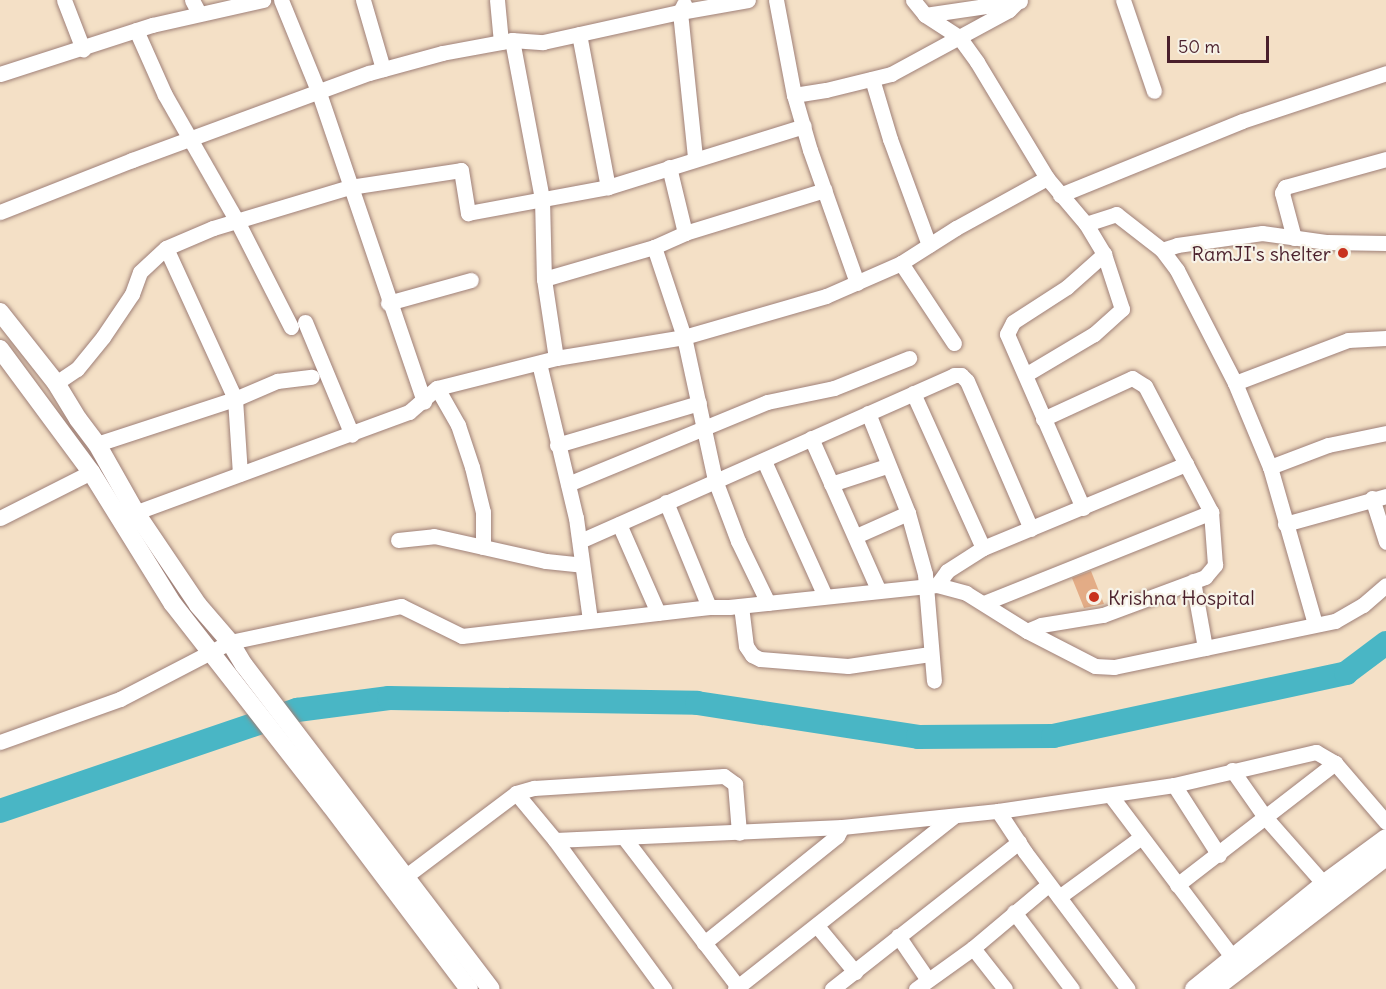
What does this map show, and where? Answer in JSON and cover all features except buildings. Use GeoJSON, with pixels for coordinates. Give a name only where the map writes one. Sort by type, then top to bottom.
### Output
{"type":"FeatureCollection","features":[{"type":"Feature","properties":{"kind":"street"},"geometry":{"type":"LineString","coordinates":[[64,0],[83,49]]}},
{"type":"Feature","properties":{"kind":"street"},"geometry":{"type":"LineString","coordinates":[[0,74],[83,49],[195,7],[263,0]]}},
{"type":"Feature","properties":{"kind":"street"},"geometry":{"type":"LineString","coordinates":[[281,0],[319,93],[388,303],[424,402]]}},
{"type":"Feature","properties":{"kind":"street"},"geometry":{"type":"LineString","coordinates":[[363,0],[383,69]]}},
{"type":"Feature","properties":{"kind":"street"},"geometry":{"type":"LineString","coordinates":[[497,0],[542,199],[544,279],[556,358]]}},
{"type":"Feature","properties":{"kind":"street"},"geometry":{"type":"LineString","coordinates":[[0,212],[190,139],[383,69],[442,53],[507,41],[543,42],[683,6],[748,0]]}},
{"type":"Feature","properties":{"kind":"street"},"geometry":{"type":"LineString","coordinates":[[776,0],[794,95],[857,283]]}},
{"type":"Feature","properties":{"kind":"street"},"geometry":{"type":"LineString","coordinates":[[913,0],[925,15],[959,37],[1047,178],[1086,224],[1104,254],[1122,309],[1094,334],[1025,375]]}},
{"type":"Feature","properties":{"kind":"street"},"geometry":{"type":"LineString","coordinates":[[794,95],[872,79],[901,68],[1010,10],[1020,0]]}},
{"type":"Feature","properties":{"kind":"street"},"geometry":{"type":"LineString","coordinates":[[925,15],[1020,0]]}},
{"type":"Feature","properties":{"kind":"street"},"geometry":{"type":"LineString","coordinates":[[1123,0],[1154,92]]}},
{"type":"Feature","properties":{"kind":"street"},"geometry":{"type":"LineString","coordinates":[[683,6],[695,158]]}},
{"type":"Feature","properties":{"kind":"street"},"geometry":{"type":"LineString","coordinates":[[136,30],[165,96],[298,324],[352,435]]}},
{"type":"Feature","properties":{"kind":"street"},"geometry":{"type":"LineString","coordinates":[[579,34],[608,187]]}},
{"type":"Feature","properties":{"kind":"street"},"geometry":{"type":"LineString","coordinates":[[1060,195],[1242,121],[1386,73]]}},
{"type":"Feature","properties":{"kind":"street"},"geometry":{"type":"LineString","coordinates":[[872,79],[890,139],[929,245]]}},
{"type":"Feature","properties":{"kind":"street"},"geometry":{"type":"LineString","coordinates":[[56,384],[77,369],[103,337],[132,294],[140,272],[166,248],[237,221],[350,187],[461,170],[468,213],[608,187],[695,158],[804,126]]}},
{"type":"Feature","properties":{"kind":"street"},"geometry":{"type":"LineString","coordinates":[[1294,238],[1282,193],[1285,187],[1386,159]]}},
{"type":"Feature","properties":{"kind":"street"},"geometry":{"type":"LineString","coordinates":[[669,167],[685,232]]}},
{"type":"Feature","properties":{"kind":"street"},"geometry":{"type":"LineString","coordinates":[[128,515],[352,435],[409,412],[424,402],[437,388],[556,358],[684,337],[826,296],[901,263],[1047,178]]}},
{"type":"Feature","properties":{"kind":"street"},"geometry":{"type":"LineString","coordinates":[[544,279],[654,247],[685,232],[825,190]]}},
{"type":"Feature","properties":{"kind":"street"},"geometry":{"type":"LineString","coordinates":[[1086,224],[1116,214],[1162,250],[1177,270],[1235,383],[1270,467],[1315,624]]}},
{"type":"Feature","properties":{"kind":"street"},"geometry":{"type":"LineString","coordinates":[[1162,250],[1177,245],[1263,233],[1294,238],[1386,243]]}},
{"type":"Feature","properties":{"kind":"street"},"geometry":{"type":"LineString","coordinates":[[654,247],[684,337],[705,425],[715,480],[738,541],[768,603]]}},
{"type":"Feature","properties":{"kind":"street"},"geometry":{"type":"LineString","coordinates":[[166,248],[235,399],[240,474]]}},
{"type":"Feature","properties":{"kind":"street"},"geometry":{"type":"LineString","coordinates":[[1083,508],[1007,334],[1009,327],[1067,287],[1104,254]]}},
{"type":"Feature","properties":{"kind":"street"},"geometry":{"type":"LineString","coordinates":[[901,263],[954,343]]}},
{"type":"Feature","properties":{"kind":"street"},"geometry":{"type":"LineString","coordinates":[[388,303],[471,280]]}},
{"type":"Feature","properties":{"kind":"street"},"geometry":{"type":"LineString","coordinates":[[0,312],[56,384],[97,444],[128,515],[173,604],[209,653],[331,806],[469,989]]}},
{"type":"Feature","properties":{"kind":"street"},"geometry":{"type":"LineString","coordinates":[[1235,383],[1348,340],[1386,338]]}},
{"type":"Feature","properties":{"kind":"street"},"geometry":{"type":"LineString","coordinates":[[0,349],[91,472],[230,642],[244,665],[491,989]]}},
{"type":"Feature","properties":{"kind":"street"},"geometry":{"type":"LineString","coordinates":[[568,484],[705,425],[767,402],[834,388],[909,358]]}},
{"type":"Feature","properties":{"kind":"street"},"geometry":{"type":"LineString","coordinates":[[539,363],[580,541],[590,620]]}},
{"type":"Feature","properties":{"kind":"street"},"geometry":{"type":"LineString","coordinates":[[580,541],[954,375],[960,375],[967,381],[1031,529]]}},
{"type":"Feature","properties":{"kind":"street"},"geometry":{"type":"LineString","coordinates":[[97,444],[235,399],[277,381],[312,376]]}},
{"type":"Feature","properties":{"kind":"street"},"geometry":{"type":"LineString","coordinates":[[1027,632],[1041,625],[1103,615],[1205,577],[1215,565],[1211,512],[1145,386],[1132,378],[1043,419]]}},
{"type":"Feature","properties":{"kind":"street"},"geometry":{"type":"LineString","coordinates":[[437,388],[458,425],[472,467],[483,512],[483,547]]}},
{"type":"Feature","properties":{"kind":"street"},"geometry":{"type":"LineString","coordinates":[[913,393],[983,548]]}},
{"type":"Feature","properties":{"kind":"street"},"geometry":{"type":"LineString","coordinates":[[557,445],[699,403]]}},
{"type":"Feature","properties":{"kind":"street"},"geometry":{"type":"LineString","coordinates":[[868,413],[908,513],[932,585],[930,654],[934,681]]}},
{"type":"Feature","properties":{"kind":"street"},"geometry":{"type":"LineString","coordinates":[[1270,467],[1328,445],[1386,433]]}},
{"type":"Feature","properties":{"kind":"street"},"geometry":{"type":"LineString","coordinates":[[811,438],[878,590]]}},
{"type":"Feature","properties":{"kind":"street"},"geometry":{"type":"LineString","coordinates":[[764,461],[825,596]]}},
{"type":"Feature","properties":{"kind":"street"},"geometry":{"type":"LineString","coordinates":[[932,585],[947,571],[983,548],[1186,464]]}},
{"type":"Feature","properties":{"kind":"street"},"geometry":{"type":"LineString","coordinates":[[831,484],[887,465]]}},
{"type":"Feature","properties":{"kind":"street"},"geometry":{"type":"LineString","coordinates":[[0,518],[91,472]]}},
{"type":"Feature","properties":{"kind":"street"},"geometry":{"type":"LineString","coordinates":[[1285,524],[1379,497],[1386,542]]}},
{"type":"Feature","properties":{"kind":"street"},"geometry":{"type":"LineString","coordinates":[[666,502],[709,607]]}},
{"type":"Feature","properties":{"kind":"street"},"geometry":{"type":"LineString","coordinates":[[984,603],[1211,512]]}},
{"type":"Feature","properties":{"kind":"street"},"geometry":{"type":"LineString","coordinates":[[856,536],[908,513]]}},
{"type":"Feature","properties":{"kind":"street"},"geometry":{"type":"LineString","coordinates":[[619,524],[658,613]]}},
{"type":"Feature","properties":{"kind":"street"},"geometry":{"type":"LineString","coordinates":[[398,540],[434,536],[546,561],[582,565]]}},
{"type":"Feature","properties":{"kind":"street"},"geometry":{"type":"LineString","coordinates":[[1193,582],[1205,648]]}},
{"type":"Feature","properties":{"kind":"street"},"geometry":{"type":"LineString","coordinates":[[0,742],[120,699],[230,642],[401,606],[462,636],[709,607],[741,606],[932,585],[966,593],[1027,632],[1095,666],[1114,667],[1335,621],[1363,605],[1386,585]]}},
{"type":"Feature","properties":{"kind":"street"},"geometry":{"type":"LineString","coordinates":[[741,606],[746,646],[752,655],[760,659],[848,666],[930,654]]}},
{"type":"Feature","properties":{"kind":"street"},"geometry":{"type":"LineString","coordinates":[[555,840],[842,827],[998,811],[1174,785],[1316,752],[1335,763],[1386,822]]}},
{"type":"Feature","properties":{"kind":"street"},"geometry":{"type":"LineString","coordinates":[[1177,885],[1219,855],[1335,763]]}},
{"type":"Feature","properties":{"kind":"street"},"geometry":{"type":"LineString","coordinates":[[1232,770],[1265,817],[1324,884]]}},
{"type":"Feature","properties":{"kind":"street"},"geometry":{"type":"LineString","coordinates":[[406,876],[516,793],[534,788],[724,776],[735,784],[739,833]]}},
{"type":"Feature","properties":{"kind":"street"},"geometry":{"type":"LineString","coordinates":[[1174,785],[1219,855]]}},
{"type":"Feature","properties":{"kind":"street"},"geometry":{"type":"LineString","coordinates":[[516,793],[555,840],[664,989]]}},
{"type":"Feature","properties":{"kind":"street"},"geometry":{"type":"LineString","coordinates":[[1111,796],[1140,838],[1233,958]]}},
{"type":"Feature","properties":{"kind":"street"},"geometry":{"type":"LineString","coordinates":[[998,811],[1049,884],[1128,989]]}},
{"type":"Feature","properties":{"kind":"street"},"geometry":{"type":"LineString","coordinates":[[625,838],[736,988],[955,815]]}},
{"type":"Feature","properties":{"kind":"street"},"geometry":{"type":"LineString","coordinates":[[704,943],[837,836],[842,827]]}},
{"type":"Feature","properties":{"kind":"street"},"geometry":{"type":"LineString","coordinates":[[1059,897],[1140,838]]}},
{"type":"Feature","properties":{"kind":"street"},"geometry":{"type":"LineString","coordinates":[[1194,989],[1324,884],[1386,838]]}},
{"type":"Feature","properties":{"kind":"street"},"geometry":{"type":"LineString","coordinates":[[832,989],[1019,842]]}},
{"type":"Feature","properties":{"kind":"street"},"geometry":{"type":"LineString","coordinates":[[1214,989],[1384,862]]}},
{"type":"Feature","properties":{"kind":"street"},"geometry":{"type":"LineString","coordinates":[[898,936],[922,985],[973,948],[1049,884]]}},
{"type":"Feature","properties":{"kind":"street"},"geometry":{"type":"LineString","coordinates":[[1014,912],[1068,988]]}},
{"type":"Feature","properties":{"kind":"street"},"geometry":{"type":"LineString","coordinates":[[817,926],[855,972]]}},
{"type":"Feature","properties":{"kind":"street"},"geometry":{"type":"LineString","coordinates":[[973,948],[1005,989]]}},
{"type":"Feature","properties":{"kind":"waterway"},"geometry":{"type":"LineString","coordinates":[[0,811],[297,710],[389,698],[697,703],[918,737],[1053,736],[1346,673],[1386,643]]}},
{"type":"Feature","properties":{"kind":"place","name":"RamJI's shelter"},"geometry":{"type":"Point","coordinates":[1343,253]}},
{"type":"Feature","properties":{"kind":"place","name":"Krishna Hospital"},"geometry":{"type":"Point","coordinates":[1094,597]}}]}
